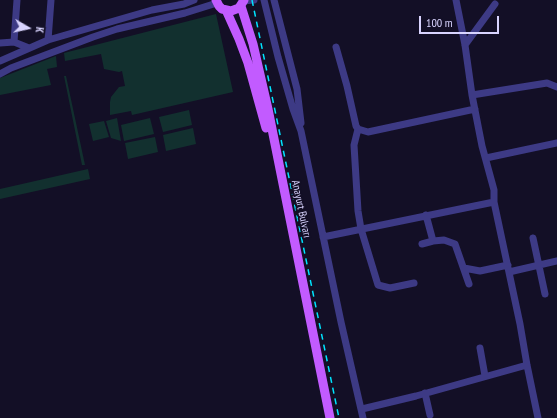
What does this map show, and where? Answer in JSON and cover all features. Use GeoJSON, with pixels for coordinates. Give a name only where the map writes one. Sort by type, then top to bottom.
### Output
{"type":"FeatureCollection","features":[{"type":"Feature","properties":{"kind":"main road"},"geometry":{"type":"LineString","coordinates":[[216,1],[219,6],[226,10],[234,11],[243,2]]}},
{"type":"Feature","properties":{"kind":"main road","name":"Anayurt Bulvarı"},"geometry":{"type":"LineString","coordinates":[[243,2],[268,109],[330,418]]}},
{"type":"Feature","properties":{"kind":"main road","name":"Anayurt Bulvarı"},"geometry":{"type":"LineString","coordinates":[[226,10],[248,63],[270,142],[324,418]]}},
{"type":"Feature","properties":{"kind":"street"},"geometry":{"type":"LineString","coordinates":[[14,42],[17,0]]}},
{"type":"Feature","properties":{"kind":"street"},"geometry":{"type":"LineString","coordinates":[[48,40],[52,0]]}},
{"type":"Feature","properties":{"kind":"street"},"geometry":{"type":"LineString","coordinates":[[0,61],[48,40],[152,10],[194,0]]}},
{"type":"Feature","properties":{"kind":"street"},"geometry":{"type":"LineString","coordinates":[[243,2],[254,0]]}},
{"type":"Feature","properties":{"kind":"street"},"geometry":{"type":"LineString","coordinates":[[264,0],[278,57],[301,131],[341,322],[363,418]]}},
{"type":"Feature","properties":{"kind":"street"},"geometry":{"type":"LineString","coordinates":[[274,0],[297,89],[301,131]]}},
{"type":"Feature","properties":{"kind":"street"},"geometry":{"type":"LineString","coordinates":[[456,0],[482,146],[494,190],[494,202],[509,268],[538,418]]}},
{"type":"Feature","properties":{"kind":"street"},"geometry":{"type":"LineString","coordinates":[[0,74],[93,37],[117,29],[185,13],[216,1]]}},
{"type":"Feature","properties":{"kind":"street"},"geometry":{"type":"LineString","coordinates":[[183,2],[185,13]]}},
{"type":"Feature","properties":{"kind":"street"},"geometry":{"type":"LineString","coordinates":[[465,45],[495,4]]}},
{"type":"Feature","properties":{"kind":"street"},"geometry":{"type":"LineString","coordinates":[[0,43],[14,42],[29,48]]}},
{"type":"Feature","properties":{"kind":"street"},"geometry":{"type":"LineString","coordinates":[[336,47],[358,129],[354,145],[356,190],[361,229],[378,285],[390,288],[414,283]]}},
{"type":"Feature","properties":{"kind":"street"},"geometry":{"type":"LineString","coordinates":[[472,95],[547,83],[557,87]]}},
{"type":"Feature","properties":{"kind":"street"},"geometry":{"type":"LineString","coordinates":[[358,129],[368,132],[475,109]]}},
{"type":"Feature","properties":{"kind":"street"},"geometry":{"type":"LineString","coordinates":[[486,158],[557,143]]}},
{"type":"Feature","properties":{"kind":"street"},"geometry":{"type":"LineString","coordinates":[[323,237],[494,202]]}},
{"type":"Feature","properties":{"kind":"street"},"geometry":{"type":"LineString","coordinates":[[426,215],[433,241]]}},
{"type":"Feature","properties":{"kind":"street"},"geometry":{"type":"LineString","coordinates":[[533,238],[545,294]]}},
{"type":"Feature","properties":{"kind":"street"},"geometry":{"type":"LineString","coordinates":[[422,244],[444,240],[455,244],[469,284]]}},
{"type":"Feature","properties":{"kind":"street"},"geometry":{"type":"LineString","coordinates":[[464,268],[480,271],[539,266],[557,261]]}},
{"type":"Feature","properties":{"kind":"street"},"geometry":{"type":"LineString","coordinates":[[480,348],[485,376]]}},
{"type":"Feature","properties":{"kind":"street"},"geometry":{"type":"LineString","coordinates":[[362,409],[425,394],[527,365]]}},
{"type":"Feature","properties":{"kind":"street"},"geometry":{"type":"LineString","coordinates":[[425,394],[430,415]]}},
{"type":"Feature","properties":{"kind":"green space"},"geometry":{"type":"Polygon","coordinates":[[[216,14],[233,92],[132,115],[131,111],[110,115],[111,97],[119,87],[125,86],[122,71],[119,72],[104,69],[101,54],[65,61],[64,53],[216,14]]]}},
{"type":"Feature","properties":{"kind":"green space"},"geometry":{"type":"Polygon","coordinates":[[[56,56],[57,67],[47,69],[51,85],[0,95],[0,78],[56,56]]]}},
{"type":"Feature","properties":{"kind":"green space"},"geometry":{"type":"Polygon","coordinates":[[[64,76],[66,76],[85,165],[82,165],[64,76]]]}},
{"type":"Feature","properties":{"kind":"green space"},"geometry":{"type":"Polygon","coordinates":[[[189,110],[192,125],[163,132],[159,117],[189,110]]]}},
{"type":"Feature","properties":{"kind":"green space"},"geometry":{"type":"Polygon","coordinates":[[[117,118],[121,141],[111,138],[106,121],[117,118]]]}},
{"type":"Feature","properties":{"kind":"green space"},"geometry":{"type":"Polygon","coordinates":[[[150,118],[154,134],[124,141],[121,125],[150,118]]]}},
{"type":"Feature","properties":{"kind":"green space"},"geometry":{"type":"Polygon","coordinates":[[[104,121],[109,137],[93,141],[89,124],[104,121]]]}},
{"type":"Feature","properties":{"kind":"green space"},"geometry":{"type":"Polygon","coordinates":[[[193,128],[196,144],[166,151],[163,135],[193,128]]]}},
{"type":"Feature","properties":{"kind":"green space"},"geometry":{"type":"Polygon","coordinates":[[[155,137],[158,152],[128,159],[125,143],[155,137]]]}},
{"type":"Feature","properties":{"kind":"green space"},"geometry":{"type":"Polygon","coordinates":[[[88,169],[90,179],[0,199],[0,189],[88,169]]]}},
{"type":"Feature","properties":{"kind":"railway"},"geometry":{"type":"LineString","coordinates":[[252,0],[339,418]]}}]}
